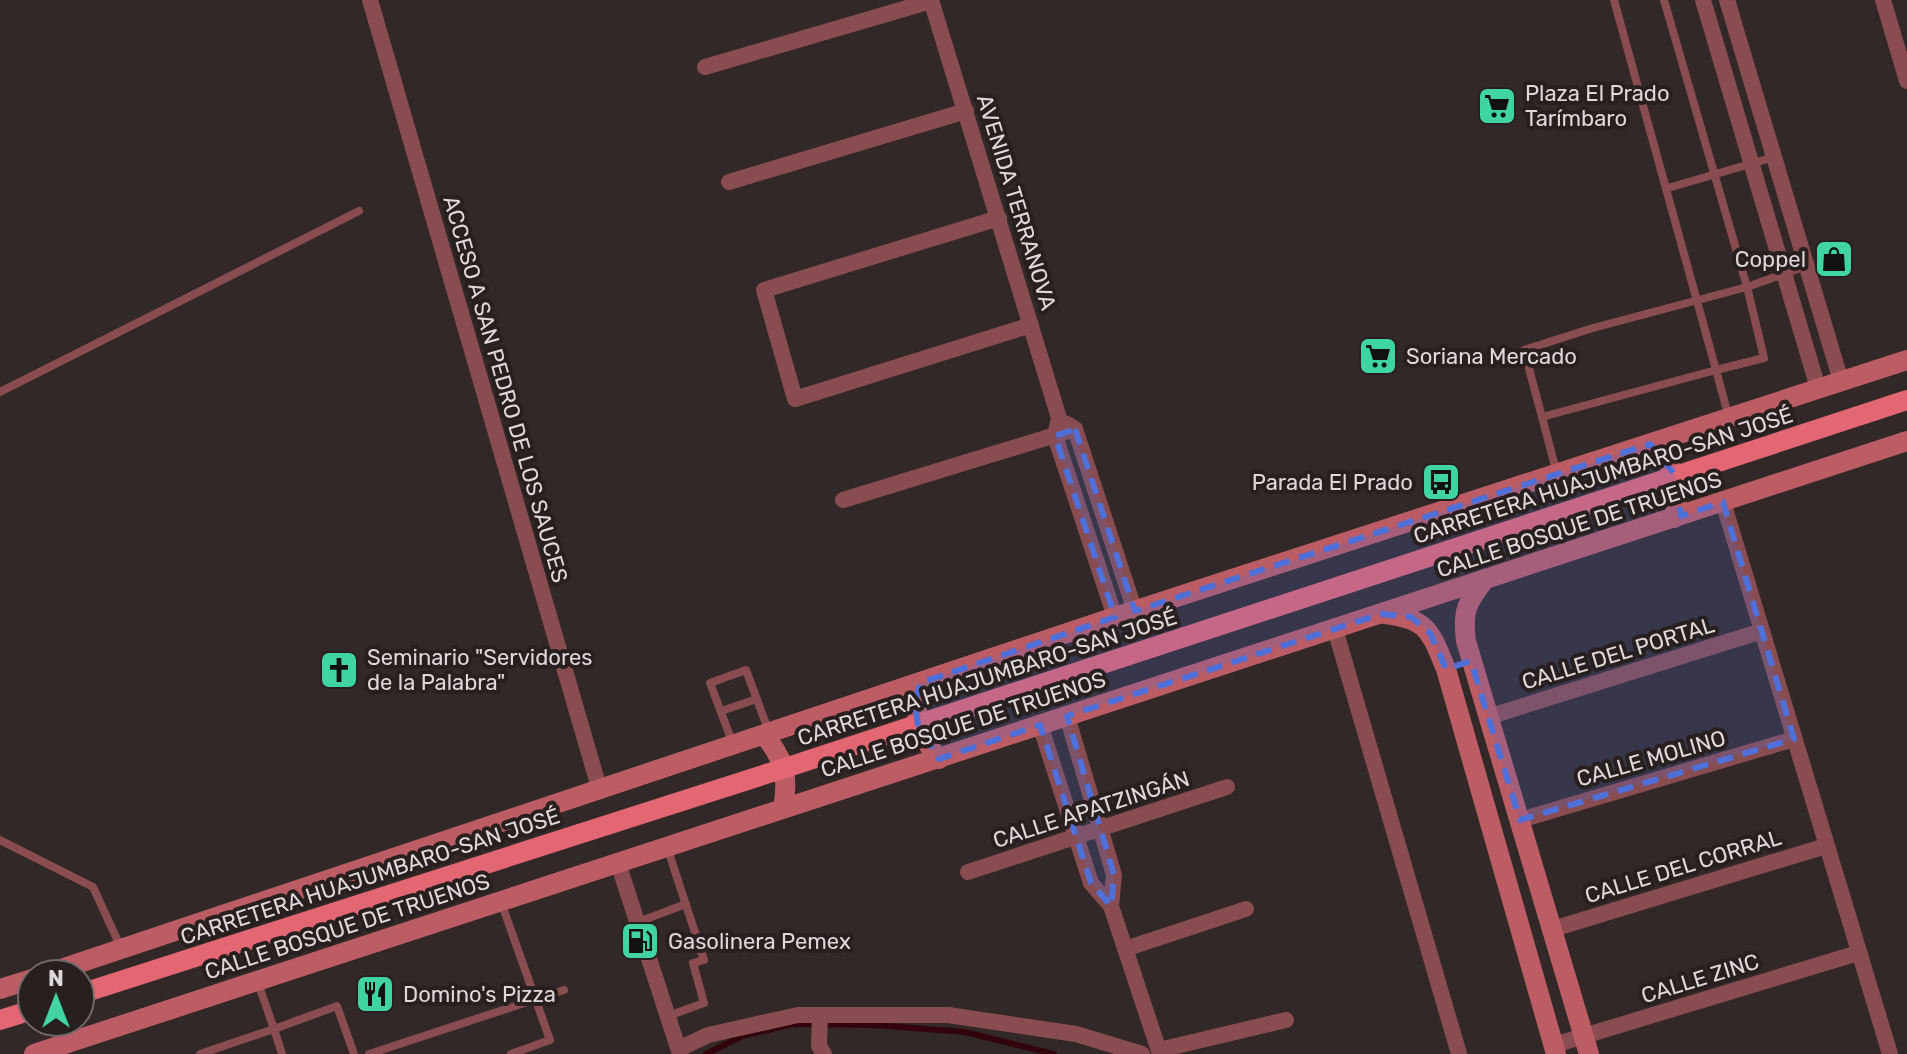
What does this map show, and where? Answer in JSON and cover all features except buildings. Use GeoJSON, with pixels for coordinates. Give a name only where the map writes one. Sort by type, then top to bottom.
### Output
{"type":"FeatureCollection","features":[{"type":"Feature","properties":{"kind":"main road","name":"CARRETERA HUAJUMBARO-SAN JOSÉ"},"geometry":{"type":"LineString","coordinates":[[96,989],[918,725],[1907,400]]}},
{"type":"Feature","properties":{"kind":"street","name":"ACCESO A SAN PEDRO DE LOS SAUCES"},"geometry":{"type":"LineString","coordinates":[[370,0],[600,791]]}},
{"type":"Feature","properties":{"kind":"street"},"geometry":{"type":"LineString","coordinates":[[705,67],[931,0]]}},
{"type":"Feature","properties":{"kind":"street","name":"AVENIDA TERRANOVA"},"geometry":{"type":"LineString","coordinates":[[931,0],[1059,418],[1055,436]]}},
{"type":"Feature","properties":{"kind":"street"},"geometry":{"type":"LineString","coordinates":[[1703,0],[1818,388]]}},
{"type":"Feature","properties":{"kind":"street"},"geometry":{"type":"LineString","coordinates":[[1727,0],[1841,381]]}},
{"type":"Feature","properties":{"kind":"street"},"geometry":{"type":"LineString","coordinates":[[1883,0],[1907,81]]}},
{"type":"Feature","properties":{"kind":"street"},"geometry":{"type":"LineString","coordinates":[[729,182],[966,111]]}},
{"type":"Feature","properties":{"kind":"street"},"geometry":{"type":"LineString","coordinates":[[999,218],[764,290],[795,399],[1031,325]]}},
{"type":"Feature","properties":{"kind":"street"},"geometry":{"type":"LineString","coordinates":[[95,958],[1125,614],[1907,360]]}},
{"type":"Feature","properties":{"kind":"street"},"geometry":{"type":"LineString","coordinates":[[1059,418],[1075,429],[1125,614]]}},
{"type":"Feature","properties":{"kind":"street"},"geometry":{"type":"LineString","coordinates":[[843,500],[1075,429]]}},
{"type":"Feature","properties":{"kind":"street"},"geometry":{"type":"LineString","coordinates":[[1055,436],[1125,614]]}},
{"type":"Feature","properties":{"kind":"street","name":"CALLE BOSQUE DE TRUENOS"},"geometry":{"type":"LineString","coordinates":[[34,1054],[1907,441]]}},
{"type":"Feature","properties":{"kind":"street"},"geometry":{"type":"LineString","coordinates":[[1650,444],[1666,458],[1676,476],[1679,497],[1674,518]]}},
{"type":"Feature","properties":{"kind":"street"},"geometry":{"type":"LineString","coordinates":[[1723,502],[1890,1054]]}},
{"type":"Feature","properties":{"kind":"street"},"geometry":{"type":"LineString","coordinates":[[1485,579],[1467,602],[1465,613],[1471,661],[1586,1045]]}},
{"type":"Feature","properties":{"kind":"street"},"geometry":{"type":"LineString","coordinates":[[1381,614],[1411,617],[1421,625],[1430,633],[1446,669],[1555,1049]]}},
{"type":"Feature","properties":{"kind":"street"},"geometry":{"type":"LineString","coordinates":[[1335,629],[1459,1054]]}},
{"type":"Feature","properties":{"kind":"street","name":"CALLE DEL PORTAL"},"geometry":{"type":"LineString","coordinates":[[1488,717],[1762,631]]}},
{"type":"Feature","properties":{"kind":"street"},"geometry":{"type":"LineString","coordinates":[[1446,669],[1471,661]]}},
{"type":"Feature","properties":{"kind":"street"},"geometry":{"type":"LineString","coordinates":[[920,683],[915,704],[918,725],[925,743],[939,759]]}},
{"type":"Feature","properties":{"kind":"street"},"geometry":{"type":"LineString","coordinates":[[1067,716],[1114,875],[1111,906]]}},
{"type":"Feature","properties":{"kind":"street"},"geometry":{"type":"LineString","coordinates":[[1040,725],[1091,883],[1111,906],[1153,1053]]}},
{"type":"Feature","properties":{"kind":"street"},"geometry":{"type":"LineString","coordinates":[[766,734],[785,768],[787,788],[783,808]]}},
{"type":"Feature","properties":{"kind":"street","name":"CALLE MOLINO"},"geometry":{"type":"LineString","coordinates":[[1520,820],[1794,739]]}},
{"type":"Feature","properties":{"kind":"street","name":"CALLE APATZINGÁN"},"geometry":{"type":"LineString","coordinates":[[968,872],[1227,787]]}},
{"type":"Feature","properties":{"kind":"street","name":"CALLE DEL CORRAL"},"geometry":{"type":"LineString","coordinates":[[1553,929],[1826,846]]}},
{"type":"Feature","properties":{"kind":"street"},"geometry":{"type":"LineString","coordinates":[[618,863],[680,1052],[708,1035],[798,1015],[820,1018],[948,1015],[1076,1034],[1153,1053],[1286,1020]]}},
{"type":"Feature","properties":{"kind":"street"},"geometry":{"type":"LineString","coordinates":[[1125,949],[1246,909]]}},
{"type":"Feature","properties":{"kind":"street","name":"CALLE ZINC"},"geometry":{"type":"LineString","coordinates":[[1555,1049],[1586,1045],[1858,953]]}},
{"type":"Feature","properties":{"kind":"street"},"geometry":{"type":"LineString","coordinates":[[820,1018],[822,1050]]}},
{"type":"Feature","properties":{"kind":"lane"},"geometry":{"type":"LineString","coordinates":[[1614,0],[1729,418]]}},
{"type":"Feature","properties":{"kind":"lane"},"geometry":{"type":"LineString","coordinates":[[1542,417],[1764,358],[1747,287],[1664,0]]}},
{"type":"Feature","properties":{"kind":"lane"},"geometry":{"type":"LineString","coordinates":[[1668,188],[1774,157]]}},
{"type":"Feature","properties":{"kind":"lane"},"geometry":{"type":"LineString","coordinates":[[0,392],[359,211]]}},
{"type":"Feature","properties":{"kind":"lane"},"geometry":{"type":"LineString","coordinates":[[1557,475],[1524,350],[1747,287],[1807,266]]}},
{"type":"Feature","properties":{"kind":"lane"},"geometry":{"type":"LineString","coordinates":[[734,745],[710,683],[746,670],[766,734]]}},
{"type":"Feature","properties":{"kind":"lane"},"geometry":{"type":"LineString","coordinates":[[721,711],[757,699]]}},
{"type":"Feature","properties":{"kind":"lane"},"geometry":{"type":"LineString","coordinates":[[0,840],[93,887],[122,949]]}},
{"type":"Feature","properties":{"kind":"lane"},"geometry":{"type":"LineString","coordinates":[[667,847],[704,960],[693,963],[704,1003],[668,1016]]}},
{"type":"Feature","properties":{"kind":"lane"},"geometry":{"type":"LineString","coordinates":[[501,902],[550,1040],[511,1054]]}},
{"type":"Feature","properties":{"kind":"lane"},"geometry":{"type":"LineString","coordinates":[[638,922],[686,904]]}},
{"type":"Feature","properties":{"kind":"lane"},"geometry":{"type":"LineString","coordinates":[[258,981],[282,1054]]}},
{"type":"Feature","properties":{"kind":"lane"},"geometry":{"type":"LineString","coordinates":[[369,1054],[564,990]]}},
{"type":"Feature","properties":{"kind":"lane"},"geometry":{"type":"LineString","coordinates":[[200,1054],[337,1006],[354,1054]]}},
{"type":"Feature","properties":{"kind":"highlighted area"},"geometry":{"type":"Polygon","coordinates":[[[1075,429],[1135,611],[1650,444],[1676,476],[1681,516],[1723,502],[1794,739],[1520,820],[1471,661],[1446,669],[1430,633],[1411,617],[1381,614],[1067,716],[1114,875],[1111,906],[1091,883],[1040,725],[939,759],[918,725],[915,704],[920,683],[1115,617],[1055,436],[1075,429]]]}},
{"type":"Feature","properties":{"kind":"waterway"},"geometry":{"type":"LineString","coordinates":[[706,1054],[742,1036],[793,1024],[874,1025],[965,1032],[1054,1054]]}},
{"type":"Feature","properties":{"kind":"place","name":"Plaza El Prado Tarímbaro"},"geometry":{"type":"Point","coordinates":[1497,106]}},
{"type":"Feature","properties":{"kind":"place","name":"Coppel"},"geometry":{"type":"Point","coordinates":[1834,259]}},
{"type":"Feature","properties":{"kind":"place","name":"Soriana Mercado"},"geometry":{"type":"Point","coordinates":[1378,356]}},
{"type":"Feature","properties":{"kind":"place","name":"Parada El Prado"},"geometry":{"type":"Point","coordinates":[1441,482]}},
{"type":"Feature","properties":{"kind":"place","name":"Seminario \"Servidores de la Palabra\""},"geometry":{"type":"Point","coordinates":[339,670]}},
{"type":"Feature","properties":{"kind":"place","name":"Gasolinera Pemex"},"geometry":{"type":"Point","coordinates":[640,941]}},
{"type":"Feature","properties":{"kind":"place","name":"Domino's Pizza"},"geometry":{"type":"Point","coordinates":[375,994]}}]}
